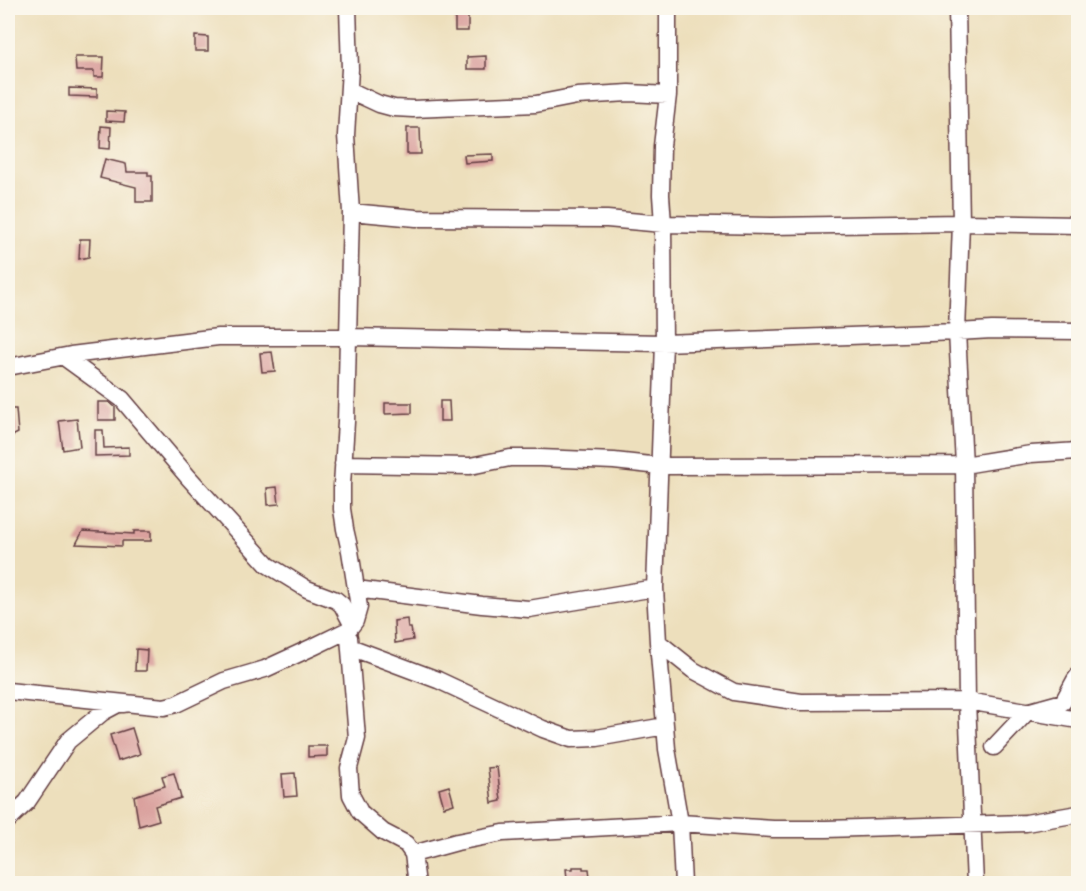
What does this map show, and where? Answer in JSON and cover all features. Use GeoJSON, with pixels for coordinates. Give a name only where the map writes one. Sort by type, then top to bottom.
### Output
{"type":"FeatureCollection","features":[{"type":"Feature","properties":{"kind":"street"},"geometry":{"type":"LineString","coordinates":[[8,691],[164,707],[176,704],[224,681],[265,669],[350,634],[359,607],[342,509],[351,212],[346,135],[350,69],[348,8]]}},
{"type":"Feature","properties":{"kind":"street"},"geometry":{"type":"LineString","coordinates":[[668,8],[668,95],[662,146],[661,195],[664,343],[655,588],[657,642],[667,749],[680,823],[683,884]]}},
{"type":"Feature","properties":{"kind":"street"},"geometry":{"type":"LineString","coordinates":[[957,8],[961,223],[957,332],[964,465],[967,701],[975,884]]}},
{"type":"Feature","properties":{"kind":"street"},"geometry":{"type":"LineString","coordinates":[[349,90],[379,104],[413,109],[536,104],[588,95],[629,93],[668,95]]}},
{"type":"Feature","properties":{"kind":"street"},"geometry":{"type":"LineString","coordinates":[[351,212],[416,218],[607,219],[663,224],[772,226],[961,223],[1078,225]]}},
{"type":"Feature","properties":{"kind":"street"},"geometry":{"type":"LineString","coordinates":[[8,367],[64,357],[218,337],[664,343],[992,330],[1078,331]]}},
{"type":"Feature","properties":{"kind":"street"},"geometry":{"type":"LineString","coordinates":[[64,357],[122,399],[189,478],[268,565],[307,589],[336,600],[342,605],[350,634],[357,738],[350,768],[351,795],[360,812],[383,832],[406,844],[413,854],[417,884]]}},
{"type":"Feature","properties":{"kind":"street"},"geometry":{"type":"LineString","coordinates":[[343,464],[470,466],[510,458],[540,458],[614,461],[660,466],[964,465],[1031,454],[1078,451]]}},
{"type":"Feature","properties":{"kind":"street"},"geometry":{"type":"LineString","coordinates":[[356,589],[529,609],[655,588]]}},
{"type":"Feature","properties":{"kind":"street"},"geometry":{"type":"LineString","coordinates":[[350,634],[438,680],[543,729],[571,739],[597,738],[665,726]]}},
{"type":"Feature","properties":{"kind":"street"},"geometry":{"type":"LineString","coordinates":[[657,642],[693,670],[734,692],[801,702],[967,701],[1078,720]]}},
{"type":"Feature","properties":{"kind":"street"},"geometry":{"type":"LineString","coordinates":[[994,747],[1027,712],[1063,702],[1078,676]]}},
{"type":"Feature","properties":{"kind":"street"},"geometry":{"type":"LineString","coordinates":[[8,820],[27,802],[68,741],[103,712],[118,704],[137,703]]}},
{"type":"Feature","properties":{"kind":"street"},"geometry":{"type":"LineString","coordinates":[[413,854],[503,833],[680,823],[826,830],[1026,823],[1078,814]]}},
{"type":"Feature","properties":{"kind":"building"},"geometry":{"type":"Polygon","coordinates":[[[455,8],[468,8],[468,31],[455,31],[455,8]]]}},
{"type":"Feature","properties":{"kind":"building"},"geometry":{"type":"Polygon","coordinates":[[[195,36],[208,37],[208,51],[195,51],[195,36]]]}},
{"type":"Feature","properties":{"kind":"building"},"geometry":{"type":"Polygon","coordinates":[[[486,56],[486,69],[467,69],[467,57],[486,56]]]}},
{"type":"Feature","properties":{"kind":"building"},"geometry":{"type":"Polygon","coordinates":[[[75,57],[104,57],[103,77],[94,77],[94,71],[76,71],[75,57]]]}},
{"type":"Feature","properties":{"kind":"building"},"geometry":{"type":"Polygon","coordinates":[[[69,88],[97,89],[97,97],[69,96],[69,88]]]}},
{"type":"Feature","properties":{"kind":"building"},"geometry":{"type":"Polygon","coordinates":[[[106,111],[125,112],[124,122],[106,121],[106,111]]]}},
{"type":"Feature","properties":{"kind":"building"},"geometry":{"type":"Polygon","coordinates":[[[101,126],[111,127],[110,149],[100,148],[101,126]]]}},
{"type":"Feature","properties":{"kind":"building"},"geometry":{"type":"Polygon","coordinates":[[[407,128],[420,128],[421,154],[407,154],[407,128]]]}},
{"type":"Feature","properties":{"kind":"building"},"geometry":{"type":"Polygon","coordinates":[[[493,154],[493,161],[465,163],[464,155],[493,154]]]}},
{"type":"Feature","properties":{"kind":"building"},"geometry":{"type":"Polygon","coordinates":[[[105,159],[126,164],[127,172],[148,172],[148,176],[152,176],[152,202],[136,202],[136,187],[100,178],[105,159]]]}},
{"type":"Feature","properties":{"kind":"building"},"geometry":{"type":"Polygon","coordinates":[[[80,239],[90,239],[89,257],[79,259],[80,239]]]}},
{"type":"Feature","properties":{"kind":"building"},"geometry":{"type":"Polygon","coordinates":[[[272,352],[275,371],[262,372],[260,353],[272,352]]]}},
{"type":"Feature","properties":{"kind":"building"},"geometry":{"type":"Polygon","coordinates":[[[440,401],[449,401],[450,421],[440,421],[440,401]]]}},
{"type":"Feature","properties":{"kind":"building"},"geometry":{"type":"Polygon","coordinates":[[[98,402],[109,402],[115,407],[115,420],[98,420],[98,402]]]}},
{"type":"Feature","properties":{"kind":"building"},"geometry":{"type":"Polygon","coordinates":[[[385,403],[412,403],[412,413],[385,414],[385,403]]]}},
{"type":"Feature","properties":{"kind":"building"},"geometry":{"type":"Polygon","coordinates":[[[8,409],[16,409],[18,433],[8,438],[8,409]]]}},
{"type":"Feature","properties":{"kind":"building"},"geometry":{"type":"Polygon","coordinates":[[[77,419],[80,447],[63,450],[59,421],[77,419]]]}},
{"type":"Feature","properties":{"kind":"building"},"geometry":{"type":"Polygon","coordinates":[[[95,430],[103,430],[104,448],[129,447],[129,455],[95,456],[95,430]]]}},
{"type":"Feature","properties":{"kind":"building"},"geometry":{"type":"Polygon","coordinates":[[[277,487],[279,504],[268,505],[267,488],[277,487]]]}},
{"type":"Feature","properties":{"kind":"building"},"geometry":{"type":"Polygon","coordinates":[[[83,531],[134,534],[134,531],[151,531],[151,541],[122,541],[122,546],[76,544],[83,531]]]}},
{"type":"Feature","properties":{"kind":"building"},"geometry":{"type":"Polygon","coordinates":[[[407,619],[413,640],[395,643],[394,621],[407,619]]]}},
{"type":"Feature","properties":{"kind":"building"},"geometry":{"type":"Polygon","coordinates":[[[136,649],[147,650],[146,671],[135,671],[136,649]]]}},
{"type":"Feature","properties":{"kind":"building"},"geometry":{"type":"Polygon","coordinates":[[[132,728],[140,754],[118,761],[110,735],[132,728]]]}},
{"type":"Feature","properties":{"kind":"building"},"geometry":{"type":"Polygon","coordinates":[[[308,746],[327,746],[327,756],[308,757],[308,746]]]}},
{"type":"Feature","properties":{"kind":"building"},"geometry":{"type":"Polygon","coordinates":[[[497,767],[501,801],[492,803],[488,768],[497,767]]]}},
{"type":"Feature","properties":{"kind":"building"},"geometry":{"type":"Polygon","coordinates":[[[174,773],[181,798],[155,806],[159,820],[139,826],[134,796],[165,786],[162,776],[174,773]]]}},
{"type":"Feature","properties":{"kind":"building"},"geometry":{"type":"Polygon","coordinates":[[[295,773],[297,796],[284,797],[282,774],[295,773]]]}},
{"type":"Feature","properties":{"kind":"building"},"geometry":{"type":"Polygon","coordinates":[[[449,786],[454,804],[444,807],[439,789],[449,786]]]}},
{"type":"Feature","properties":{"kind":"building"},"geometry":{"type":"Polygon","coordinates":[[[573,867],[589,869],[590,877],[567,878],[566,869],[573,869],[573,867]]]}}]}
